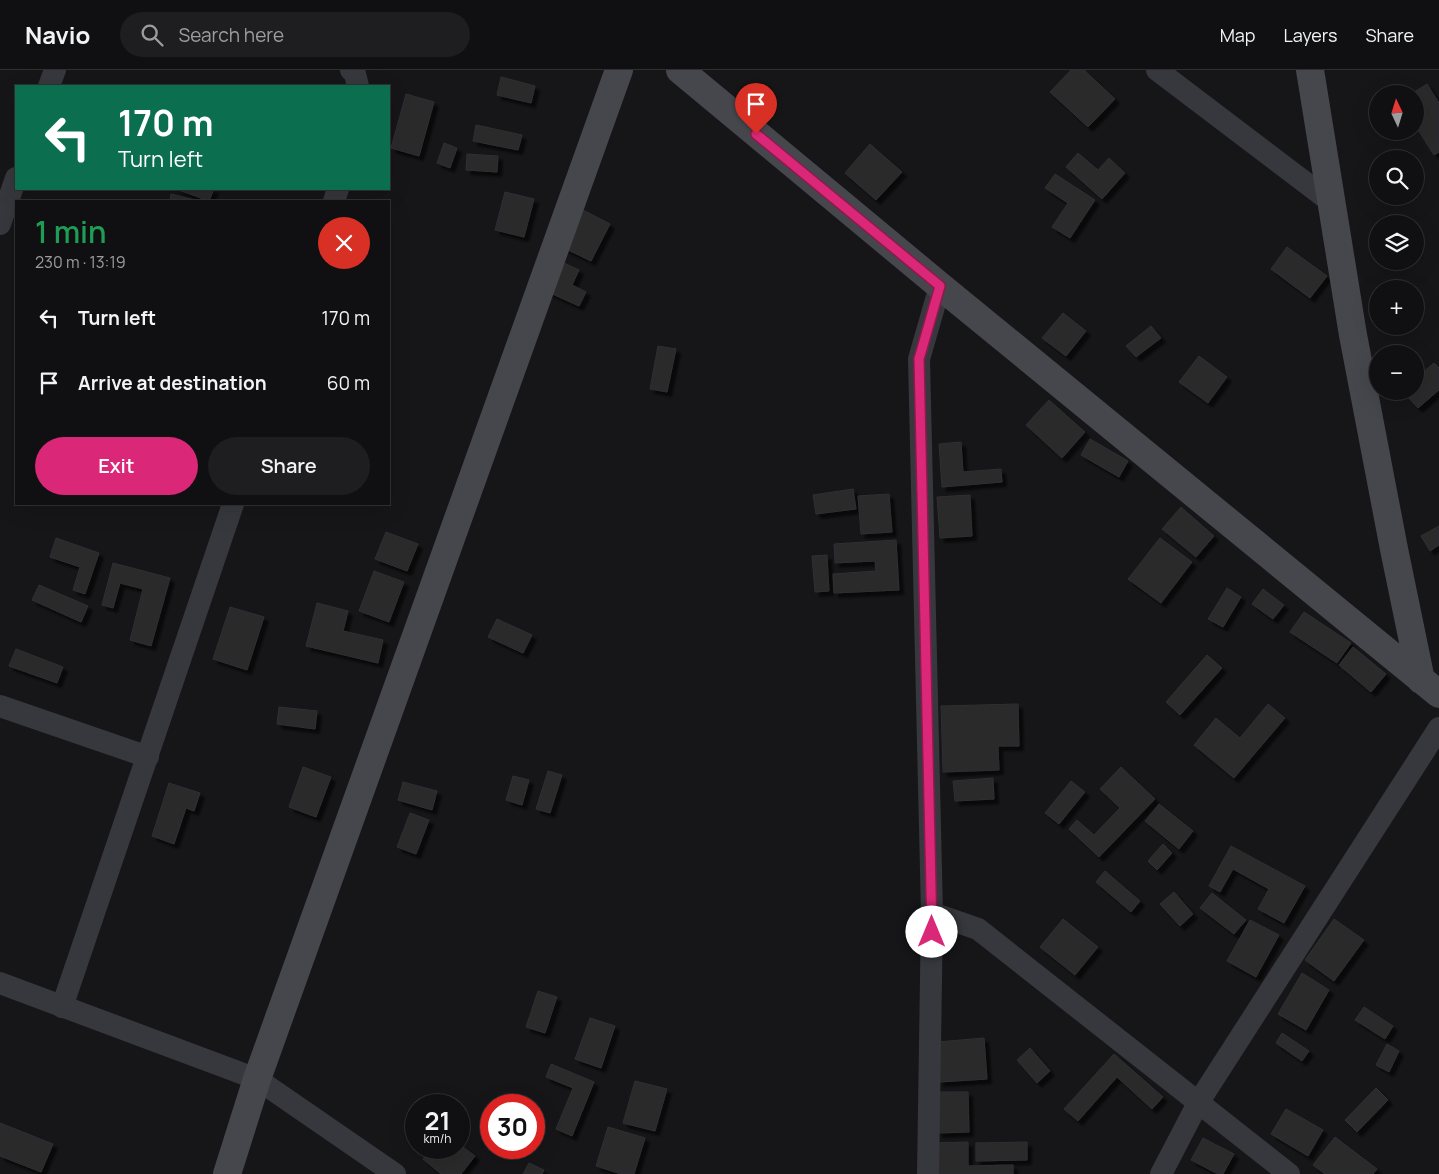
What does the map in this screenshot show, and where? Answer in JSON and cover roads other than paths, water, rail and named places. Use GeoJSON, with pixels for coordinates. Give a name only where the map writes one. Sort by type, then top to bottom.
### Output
{"type":"FeatureCollection","features":[{"type":"Feature","properties":{"kind":"street"},"geometry":{"type":"LineString","coordinates":[[49,85],[55,70]]}},
{"type":"Feature","properties":{"kind":"street"},"geometry":{"type":"LineString","coordinates":[[351,70],[355,74],[358,85]]}},
{"type":"Feature","properties":{"kind":"street"},"geometry":{"type":"LineString","coordinates":[[228,1174],[257,1079],[619,70]]}},
{"type":"Feature","properties":{"kind":"street"},"geometry":{"type":"LineString","coordinates":[[680,70],[940,286],[1430,687]]}},
{"type":"Feature","properties":{"kind":"street"},"geometry":{"type":"LineString","coordinates":[[1157,70],[1332,202]]}},
{"type":"Feature","properties":{"kind":"street"},"geometry":{"type":"LineString","coordinates":[[1310,70],[1353,335],[1394,549],[1430,687]]}},
{"type":"Feature","properties":{"kind":"street"},"geometry":{"type":"LineString","coordinates":[[0,224],[15,181]]}},
{"type":"Feature","properties":{"kind":"street"},"geometry":{"type":"LineString","coordinates":[[928,1174],[932,913],[919,359],[940,286]]}},
{"type":"Feature","properties":{"kind":"street"},"geometry":{"type":"LineString","coordinates":[[62,1007],[233,505]]}},
{"type":"Feature","properties":{"kind":"street"},"geometry":{"type":"LineString","coordinates":[[0,706],[148,757]]}},
{"type":"Feature","properties":{"kind":"street"},"geometry":{"type":"LineString","coordinates":[[1161,1174],[1198,1102],[1439,728]]}},
{"type":"Feature","properties":{"kind":"street"},"geometry":{"type":"LineString","coordinates":[[932,913],[978,929],[1289,1174]]}},
{"type":"Feature","properties":{"kind":"street"},"geometry":{"type":"LineString","coordinates":[[0,983],[257,1079],[395,1174]]}}]}
